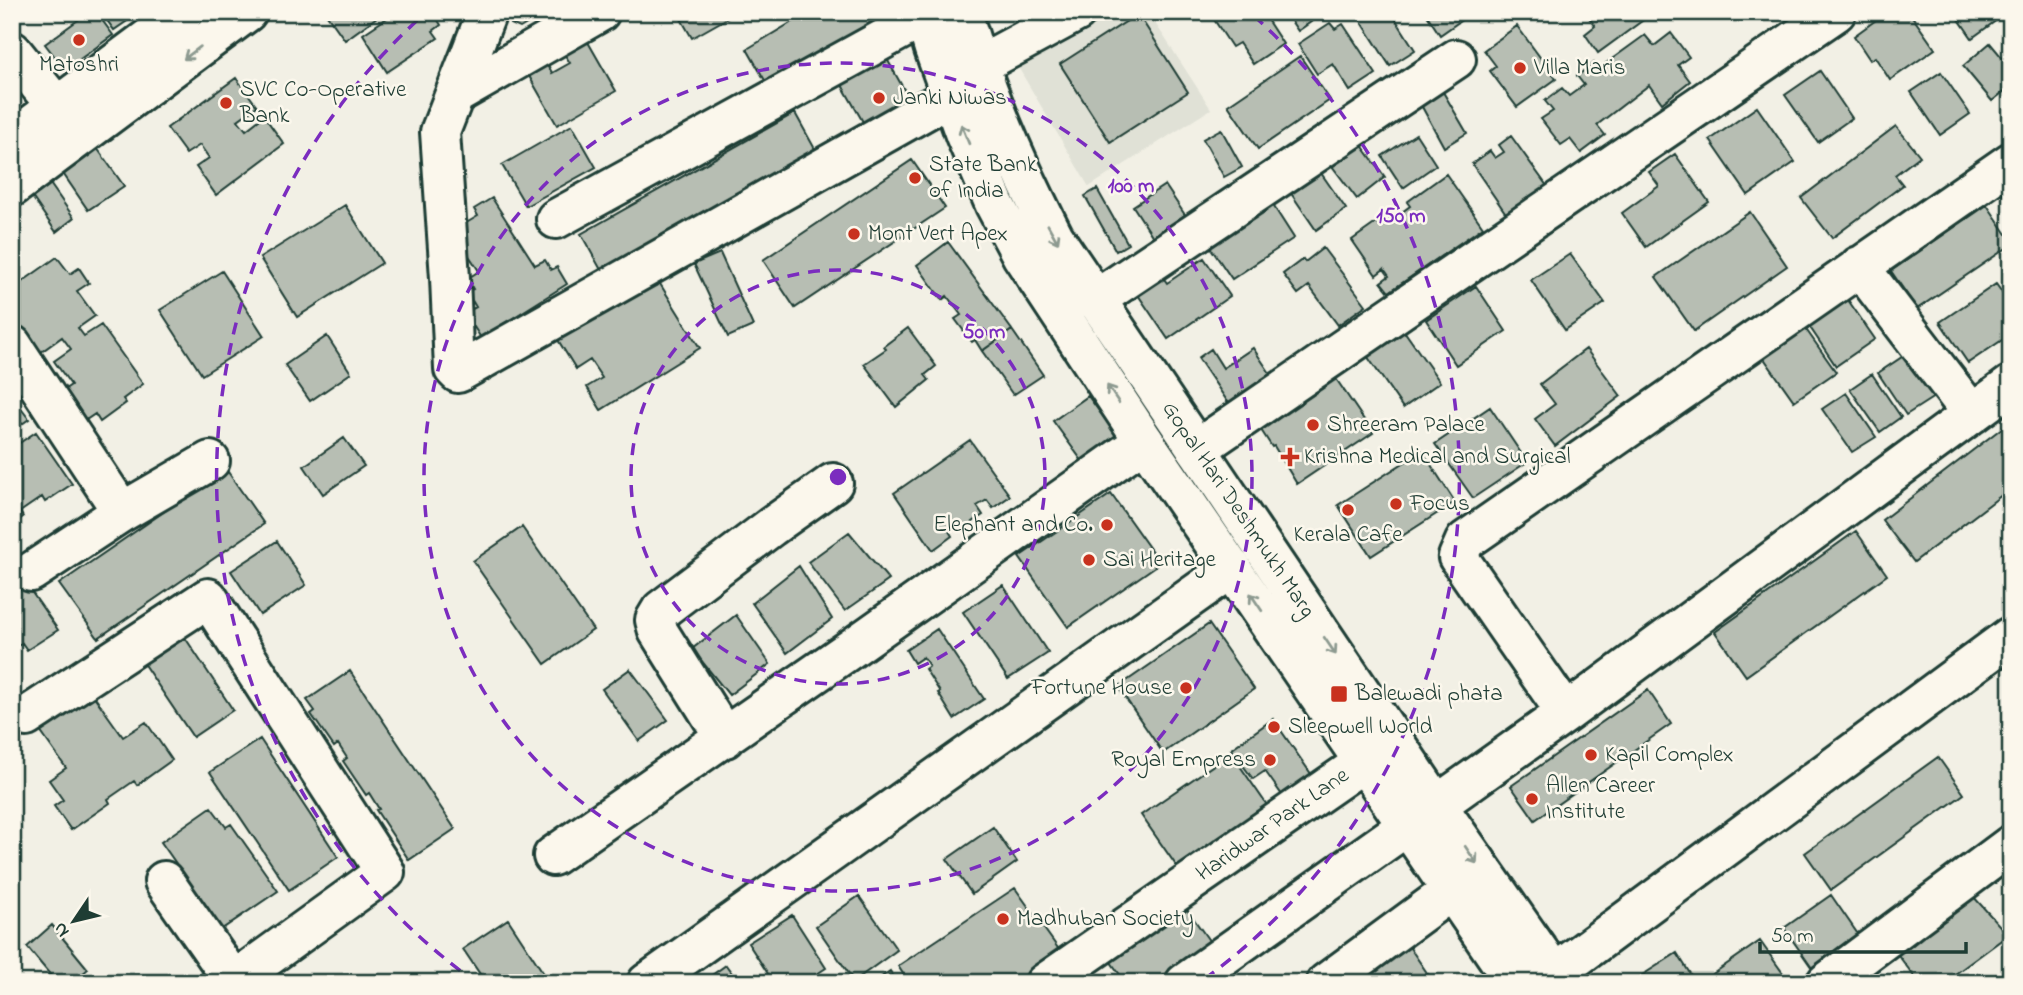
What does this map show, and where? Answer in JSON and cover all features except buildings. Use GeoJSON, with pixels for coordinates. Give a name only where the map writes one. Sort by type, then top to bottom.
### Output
{"type":"FeatureCollection","features":[{"type":"Feature","properties":{"kind":"street"},"geometry":{"type":"LineString","coordinates":[[12,187],[69,122],[184,12]]}},
{"type":"Feature","properties":{"kind":"street"},"geometry":{"type":"LineString","coordinates":[[12,141],[69,122],[247,12]]}},
{"type":"Feature","properties":{"kind":"street"},"geometry":{"type":"LineString","coordinates":[[487,12],[455,95],[428,138],[450,278],[454,369],[458,373],[951,96]]}},
{"type":"Feature","properties":{"kind":"street"},"geometry":{"type":"LineString","coordinates":[[455,95],[600,12]]}},
{"type":"Feature","properties":{"kind":"street","name":"Gopal Hari Deshmukh Marg"},"geometry":{"type":"LineString","coordinates":[[962,12],[999,121],[1054,237],[1197,449],[1422,815],[1557,979]]}},
{"type":"Feature","properties":{"kind":"street"},"geometry":{"type":"LineString","coordinates":[[979,65],[1077,12]]}},
{"type":"Feature","properties":{"kind":"street"},"geometry":{"type":"LineString","coordinates":[[1197,449],[1836,12]]}},
{"type":"Feature","properties":{"kind":"street"},"geometry":{"type":"LineString","coordinates":[[556,219],[924,15]]}},
{"type":"Feature","properties":{"kind":"street","name":"Gopal Hari Deshmukh Marg"},"geometry":{"type":"LineString","coordinates":[[924,15],[965,135],[995,205],[1022,256],[1144,441],[1364,762],[1422,815],[1451,891],[1515,983]]}},
{"type":"Feature","properties":{"kind":"street"},"geometry":{"type":"LineString","coordinates":[[12,51],[69,122]]}},
{"type":"Feature","properties":{"kind":"street"},"geometry":{"type":"LineString","coordinates":[[1095,300],[1456,59]]}},
{"type":"Feature","properties":{"kind":"street"},"geometry":{"type":"LineString","coordinates":[[1566,713],[1458,558],[1465,541],[2011,162]]}},
{"type":"Feature","properties":{"kind":"street"},"geometry":{"type":"LineString","coordinates":[[1859,266],[1972,414]]}},
{"type":"Feature","properties":{"kind":"street"},"geometry":{"type":"LineString","coordinates":[[12,345],[122,512]]}},
{"type":"Feature","properties":{"kind":"street"},"geometry":{"type":"LineString","coordinates":[[1185,983],[1566,713],[2011,384]]}},
{"type":"Feature","properties":{"kind":"street"},"geometry":{"type":"LineString","coordinates":[[553,856],[725,738],[1144,441]]}},
{"type":"Feature","properties":{"kind":"street"},"geometry":{"type":"LineString","coordinates":[[31,572],[122,512],[210,461]]}},
{"type":"Feature","properties":{"kind":"street"},"geometry":{"type":"LineString","coordinates":[[725,738],[658,631],[655,620],[662,610],[833,483]]}},
{"type":"Feature","properties":{"kind":"street"},"geometry":{"type":"LineString","coordinates":[[647,983],[1232,568]]}},
{"type":"Feature","properties":{"kind":"street"},"geometry":{"type":"LineString","coordinates":[[26,716],[208,598],[385,872],[245,973],[238,983],[163,881]]}},
{"type":"Feature","properties":{"kind":"street"},"geometry":{"type":"LineString","coordinates":[[1557,979],[2011,636]]}},
{"type":"Feature","properties":{"kind":"street","name":"Haridwar Park Lane"},"geometry":{"type":"LineString","coordinates":[[1045,983],[1364,762]]}},
{"type":"Feature","properties":{"kind":"street"},"geometry":{"type":"LineString","coordinates":[[1825,983],[2011,845]]}},
{"type":"Feature","properties":{"kind":"street"},"geometry":{"type":"LineString","coordinates":[[1326,983],[1451,891]]}},
{"type":"Feature","properties":{"kind":"shaded area"},"geometry":{"type":"Polygon","coordinates":[[[1110,12],[1148,12],[1211,109],[1089,187],[1018,67],[1110,12]]]}},
{"type":"Feature","properties":{"kind":"place","name":"Matoshri"},"geometry":{"type":"Point","coordinates":[79,40]}},
{"type":"Feature","properties":{"kind":"place","name":"Villa Maris"},"geometry":{"type":"Point","coordinates":[1520,68]}},
{"type":"Feature","properties":{"kind":"place","name":"Janki Niwas"},"geometry":{"type":"Point","coordinates":[879,98]}},
{"type":"Feature","properties":{"kind":"place","name":"SVC Co-Operative Bank"},"geometry":{"type":"Point","coordinates":[226,103]}},
{"type":"Feature","properties":{"kind":"place","name":"State Bank of India"},"geometry":{"type":"Point","coordinates":[915,178]}},
{"type":"Feature","properties":{"kind":"place","name":"Mont Vert Apex"},"geometry":{"type":"Point","coordinates":[854,234]}},
{"type":"Feature","properties":{"kind":"place","name":"Shreeram Palace"},"geometry":{"type":"Point","coordinates":[1313,425]}},
{"type":"Feature","properties":{"kind":"place","name":"Krishna Medical and Surgical"},"geometry":{"type":"Point","coordinates":[1290,457]}},
{"type":"Feature","properties":{"kind":"place","name":"Focus"},"geometry":{"type":"Point","coordinates":[1396,504]}},
{"type":"Feature","properties":{"kind":"place","name":"Kerala Cafe"},"geometry":{"type":"Point","coordinates":[1348,510]}},
{"type":"Feature","properties":{"kind":"place","name":"Elephant and Co."},"geometry":{"type":"Point","coordinates":[1107,525]}},
{"type":"Feature","properties":{"kind":"place","name":"Sai Heritage"},"geometry":{"type":"Point","coordinates":[1089,560]}},
{"type":"Feature","properties":{"kind":"place","name":"Fortune House"},"geometry":{"type":"Point","coordinates":[1186,688]}},
{"type":"Feature","properties":{"kind":"place","name":"Balewadi phata"},"geometry":{"type":"Point","coordinates":[1339,694]}},
{"type":"Feature","properties":{"kind":"place","name":"Sleepwell World"},"geometry":{"type":"Point","coordinates":[1274,727]}},
{"type":"Feature","properties":{"kind":"place","name":"Kapil Complex"},"geometry":{"type":"Point","coordinates":[1591,755]}},
{"type":"Feature","properties":{"kind":"place","name":"Royal Empress"},"geometry":{"type":"Point","coordinates":[1270,760]}},
{"type":"Feature","properties":{"kind":"place","name":"Allen Career Institute"},"geometry":{"type":"Point","coordinates":[1532,799]}},
{"type":"Feature","properties":{"kind":"place","name":"Madhuban Society"},"geometry":{"type":"Point","coordinates":[1003,919]}}]}
